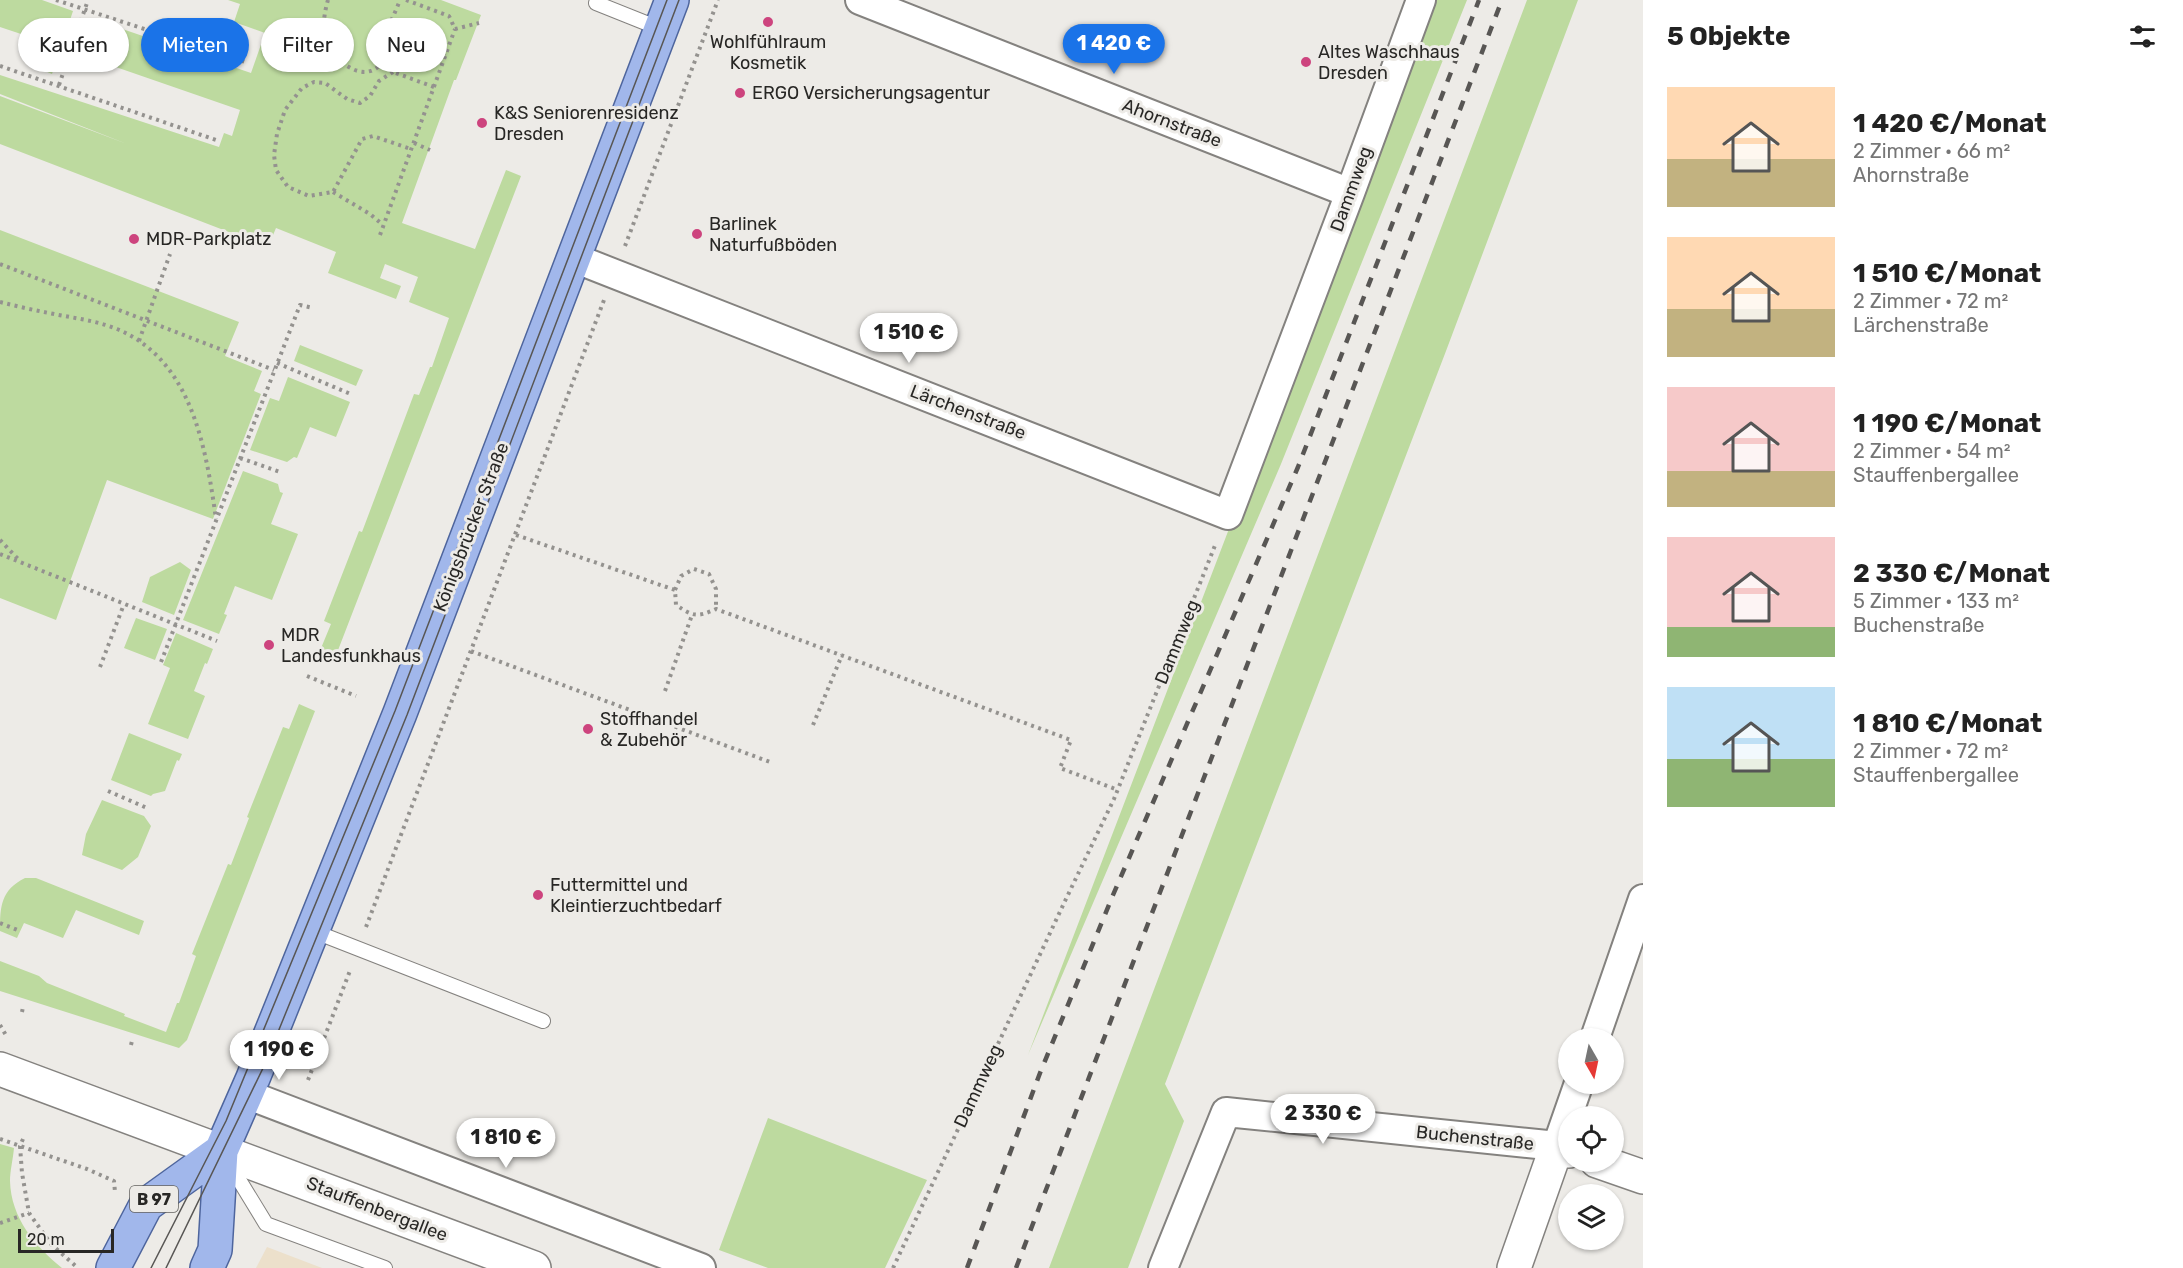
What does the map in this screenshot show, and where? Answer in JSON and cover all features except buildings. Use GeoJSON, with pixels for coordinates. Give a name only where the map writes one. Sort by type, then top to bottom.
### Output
{"type":"FeatureCollection","features":[{"type":"Feature","properties":{"kind":"main road","name":"Königsbrücker Straße"},"geometry":{"type":"LineString","coordinates":[[207,1268],[215,1250],[221,1151],[313,931],[400,713],[666,15]]}},
{"type":"Feature","properties":{"kind":"main road","name":"Stauffenbergallee"},"geometry":{"type":"LineString","coordinates":[[0,1070],[534,1268]]}},
{"type":"Feature","properties":{"kind":"main road","name":"B 97"},"geometry":{"type":"LineString","coordinates":[[112,1268],[146,1205],[221,1151]]}},
{"type":"Feature","properties":{"kind":"main road"},"geometry":{"type":"LineString","coordinates":[[1515,1268],[1558,1161]]}},
{"type":"Feature","properties":{"kind":"main road"},"geometry":{"type":"LineString","coordinates":[[1624,1171],[1643,1178]]}},
{"type":"Feature","properties":{"kind":"street","name":"Ahornstraße"},"geometry":{"type":"LineString","coordinates":[[860,0],[1350,193]]}},
{"type":"Feature","properties":{"kind":"street","name":"Dammweg"},"geometry":{"type":"LineString","coordinates":[[1228,514],[1421,0]]}},
{"type":"Feature","properties":{"kind":"street","name":"Lärchenstraße"},"geometry":{"type":"LineString","coordinates":[[574,258],[1228,514]]}},
{"type":"Feature","properties":{"kind":"street"},"geometry":{"type":"LineString","coordinates":[[1598,1028],[1643,899]]}},
{"type":"Feature","properties":{"kind":"street"},"geometry":{"type":"LineString","coordinates":[[246,1094],[700,1268]]}},
{"type":"Feature","properties":{"kind":"street","name":"Buchenstraße"},"geometry":{"type":"LineString","coordinates":[[1163,1268],[1226,1112],[1558,1148]]}},
{"type":"Feature","properties":{"kind":"lane"},"geometry":{"type":"LineString","coordinates":[[596,3],[666,15]]}},
{"type":"Feature","properties":{"kind":"lane"},"geometry":{"type":"LineString","coordinates":[[313,931],[543,1021]]}},
{"type":"Feature","properties":{"kind":"lane"},"geometry":{"type":"LineString","coordinates":[[221,1151],[266,1224],[385,1268]]}},
{"type":"Feature","properties":{"kind":"path"},"geometry":{"type":"LineString","coordinates":[[56,0],[141,29]]}},
{"type":"Feature","properties":{"kind":"path"},"geometry":{"type":"LineString","coordinates":[[59,85],[88,0]]}},
{"type":"Feature","properties":{"kind":"path"},"geometry":{"type":"LineString","coordinates":[[328,0],[325,10],[325,37],[338,57],[354,72],[368,72],[381,65],[385,57],[384,44],[400,0]]}},
{"type":"Feature","properties":{"kind":"path"},"geometry":{"type":"LineString","coordinates":[[406,0],[449,16],[455,28],[447,50]]}},
{"type":"Feature","properties":{"kind":"path"},"geometry":{"type":"LineString","coordinates":[[308,1080],[718,0]]}},
{"type":"Feature","properties":{"kind":"path"},"geometry":{"type":"LineString","coordinates":[[455,28],[478,23]]}},
{"type":"Feature","properties":{"kind":"path"},"geometry":{"type":"LineString","coordinates":[[0,66],[219,141]]}},
{"type":"Feature","properties":{"kind":"path"},"geometry":{"type":"LineString","coordinates":[[383,225],[370,214],[333,192],[309,196],[288,187],[276,170],[274,155],[277,134],[285,110],[302,88],[314,82],[325,83],[347,99],[360,103],[370,96],[380,81],[393,72],[434,87]]}},
{"type":"Feature","properties":{"kind":"path"},"geometry":{"type":"LineString","coordinates":[[380,235],[439,72]]}},
{"type":"Feature","properties":{"kind":"path"},"geometry":{"type":"LineString","coordinates":[[333,192],[362,139],[373,136],[411,149]]}},
{"type":"Feature","properties":{"kind":"path"},"geometry":{"type":"LineString","coordinates":[[413,143],[430,150]]}},
{"type":"Feature","properties":{"kind":"path"},"geometry":{"type":"LineString","coordinates":[[139,341],[170,254]]}},
{"type":"Feature","properties":{"kind":"path"},"geometry":{"type":"LineString","coordinates":[[0,264],[274,370]]}},
{"type":"Feature","properties":{"kind":"path"},"geometry":{"type":"LineString","coordinates":[[0,302],[87,319],[118,329],[139,341],[166,363],[185,393],[199,430],[210,477],[216,520]]}},
{"type":"Feature","properties":{"kind":"path"},"geometry":{"type":"LineString","coordinates":[[161,662],[300,305],[313,308]]}},
{"type":"Feature","properties":{"kind":"path"},"geometry":{"type":"LineString","coordinates":[[277,363],[353,395]]}},
{"type":"Feature","properties":{"kind":"path"},"geometry":{"type":"LineString","coordinates":[[240,458],[280,472]]}},
{"type":"Feature","properties":{"kind":"path","name":"Dammweg"},"geometry":{"type":"LineString","coordinates":[[893,1268],[1118,790],[1228,514]]}},
{"type":"Feature","properties":{"kind":"path"},"geometry":{"type":"LineString","coordinates":[[516,535],[675,590]]}},
{"type":"Feature","properties":{"kind":"path"},"geometry":{"type":"LineString","coordinates":[[0,540],[21,563]]}},
{"type":"Feature","properties":{"kind":"path"},"geometry":{"type":"LineString","coordinates":[[0,554],[216,641]]}},
{"type":"Feature","properties":{"kind":"path"},"geometry":{"type":"LineString","coordinates":[[716,609],[716,589],[708,574],[694,569],[681,576],[675,590],[676,605],[692,615],[702,615],[716,609],[1071,740],[1060,768],[1118,790]]}},
{"type":"Feature","properties":{"kind":"path"},"geometry":{"type":"LineString","coordinates":[[100,667],[124,604]]}},
{"type":"Feature","properties":{"kind":"path"},"geometry":{"type":"LineString","coordinates":[[665,691],[692,615]]}},
{"type":"Feature","properties":{"kind":"path"},"geometry":{"type":"LineString","coordinates":[[471,651],[770,762]]}},
{"type":"Feature","properties":{"kind":"path"},"geometry":{"type":"LineString","coordinates":[[813,725],[842,655]]}},
{"type":"Feature","properties":{"kind":"path"},"geometry":{"type":"LineString","coordinates":[[307,676],[356,696]]}},
{"type":"Feature","properties":{"kind":"path"},"geometry":{"type":"LineString","coordinates":[[108,791],[147,808]]}},
{"type":"Feature","properties":{"kind":"path"},"geometry":{"type":"LineString","coordinates":[[0,923],[20,931]]}},
{"type":"Feature","properties":{"kind":"path"},"geometry":{"type":"LineString","coordinates":[[0,1138],[114,1181]]}},
{"type":"Feature","properties":{"kind":"path"},"geometry":{"type":"LineString","coordinates":[[23,1139],[20,1146],[22,1173],[29,1213],[51,1244],[78,1268]]}},
{"type":"Feature","properties":{"kind":"path"},"geometry":{"type":"LineString","coordinates":[[0,1223],[29,1213]]}},
{"type":"Feature","properties":{"kind":"shaded area"},"geometry":{"type":"Polygon","coordinates":[[[267,1247],[322,1268],[256,1268],[267,1247]]]}},
{"type":"Feature","properties":{"kind":"green space"},"geometry":{"type":"Polygon","coordinates":[[[0,0],[42,0],[73,11],[71,18],[18,18],[18,33],[0,27],[0,0]]]}},
{"type":"Feature","properties":{"kind":"green space"},"geometry":{"type":"Polygon","coordinates":[[[228,0],[441,0],[481,15],[456,80],[454,80],[402,223],[475,249],[506,170],[521,176],[335,658],[319,653],[331,624],[324,621],[359,531],[362,532],[414,394],[419,395],[430,367],[432,367],[449,318],[409,302],[418,277],[385,264],[380,278],[401,286],[396,299],[328,273],[336,252],[276,228],[268,247],[0,144],[0,96],[127,144],[0,94],[0,75],[219,147],[224,133],[232,136],[240,110],[129,72],[129,31],[141,35],[141,72],[251,73],[261,44],[261,72],[354,72],[354,18],[261,18],[261,32],[249,27],[249,18],[235,18],[240,4],[228,0]]]}},
{"type":"Feature","properties":{"kind":"green space"},"geometry":{"type":"Polygon","coordinates":[[[1431,0],[1467,0],[1281,464],[1028,1055],[1431,0]]]}},
{"type":"Feature","properties":{"kind":"green space"},"geometry":{"type":"Polygon","coordinates":[[[1527,0],[1578,0],[1165,1084],[1184,1121],[1128,1268],[1049,1268],[1527,0]]]}},
{"type":"Feature","properties":{"kind":"green space"},"geometry":{"type":"Polygon","coordinates":[[[0,230],[239,322],[225,356],[262,371],[254,391],[261,394],[213,519],[107,480],[56,620],[0,598],[0,230]]]}},
{"type":"Feature","properties":{"kind":"green space"},"geometry":{"type":"Polygon","coordinates":[[[300,345],[363,370],[356,386],[294,361],[300,345]]]}},
{"type":"Feature","properties":{"kind":"green space"},"geometry":{"type":"Polygon","coordinates":[[[288,377],[350,402],[336,437],[310,427],[297,458],[294,457],[287,462],[250,450],[270,398],[279,401],[288,377]]]}},
{"type":"Feature","properties":{"kind":"green space"},"geometry":{"type":"Polygon","coordinates":[[[243,471],[278,484],[280,492],[283,493],[271,524],[298,534],[272,600],[235,586],[219,634],[183,620],[243,471]]]}},
{"type":"Feature","properties":{"kind":"green space"},"geometry":{"type":"Polygon","coordinates":[[[180,562],[191,570],[174,615],[142,602],[150,577],[180,562]]]}},
{"type":"Feature","properties":{"kind":"green space"},"geometry":{"type":"Polygon","coordinates":[[[136,618],[167,629],[155,660],[124,648],[136,618]]]}},
{"type":"Feature","properties":{"kind":"green space"},"geometry":{"type":"Polygon","coordinates":[[[176,633],[213,649],[194,691],[205,696],[188,739],[148,724],[170,668],[163,665],[176,633]]]}},
{"type":"Feature","properties":{"kind":"green space"},"geometry":{"type":"Polygon","coordinates":[[[299,704],[315,711],[187,1040],[179,1048],[0,991],[0,961],[39,976],[47,983],[125,1014],[124,1016],[166,1032],[196,956],[192,954],[228,864],[231,865],[249,818],[247,817],[283,727],[289,729],[299,704]]]}},
{"type":"Feature","properties":{"kind":"green space"},"geometry":{"type":"Polygon","coordinates":[[[129,733],[182,754],[179,761],[177,760],[165,791],[151,796],[111,780],[129,733]]]}},
{"type":"Feature","properties":{"kind":"green space"},"geometry":{"type":"Polygon","coordinates":[[[102,800],[144,816],[151,826],[138,857],[122,870],[82,855],[86,834],[102,800]]]}},
{"type":"Feature","properties":{"kind":"green space"},"geometry":{"type":"Polygon","coordinates":[[[25,878],[36,878],[144,921],[139,935],[76,910],[63,938],[24,923],[17,938],[0,931],[2,906],[7,893],[25,878]]]}},
{"type":"Feature","properties":{"kind":"green space"},"geometry":{"type":"Polygon","coordinates":[[[768,1118],[927,1180],[885,1268],[768,1268],[719,1250],[768,1118]]]}},
{"type":"Feature","properties":{"kind":"green space"},"geometry":{"type":"Polygon","coordinates":[[[0,1144],[14,1148],[10,1173],[11,1194],[20,1219],[34,1241],[62,1268],[0,1268],[0,1144]]]}},
{"type":"Feature","properties":{"kind":"tram line"},"geometry":{"type":"LineString","coordinates":[[151,1268],[226,1121],[395,711],[667,0]]}},
{"type":"Feature","properties":{"kind":"tram line"},"geometry":{"type":"LineString","coordinates":[[166,1268],[265,1064],[407,715],[679,0]]}},
{"type":"Feature","properties":{"kind":"railway"},"geometry":{"type":"LineString","coordinates":[[967,1268],[1040,1073],[1113,895],[1298,467],[1479,0]]}},
{"type":"Feature","properties":{"kind":"railway"},"geometry":{"type":"LineString","coordinates":[[1016,1268],[1502,0]]}},
{"type":"Feature","properties":{"kind":"place","name":"Wohlfühlraum Kosmetik"},"geometry":{"type":"Point","coordinates":[768,22]}},
{"type":"Feature","properties":{"kind":"place","name":"Altes Waschhaus Dresden"},"geometry":{"type":"Point","coordinates":[1306,62]}},
{"type":"Feature","properties":{"kind":"place","name":"ERGO Versicherungsagentur"},"geometry":{"type":"Point","coordinates":[740,93]}},
{"type":"Feature","properties":{"kind":"place","name":"K&S Seniorenresidenz Dresden"},"geometry":{"type":"Point","coordinates":[482,123]}},
{"type":"Feature","properties":{"kind":"place","name":"Barlinek Naturfußböden"},"geometry":{"type":"Point","coordinates":[697,234]}},
{"type":"Feature","properties":{"kind":"place","name":"MDR-Parkplatz"},"geometry":{"type":"Point","coordinates":[134,239]}},
{"type":"Feature","properties":{"kind":"place","name":"MDR Landesfunkhaus"},"geometry":{"type":"Point","coordinates":[269,645]}},
{"type":"Feature","properties":{"kind":"place","name":"Stoffhandel & Zubehör"},"geometry":{"type":"Point","coordinates":[588,729]}},
{"type":"Feature","properties":{"kind":"place","name":"Futtermittel und Kleintierzuchtbedarf"},"geometry":{"type":"Point","coordinates":[538,895]}}]}
